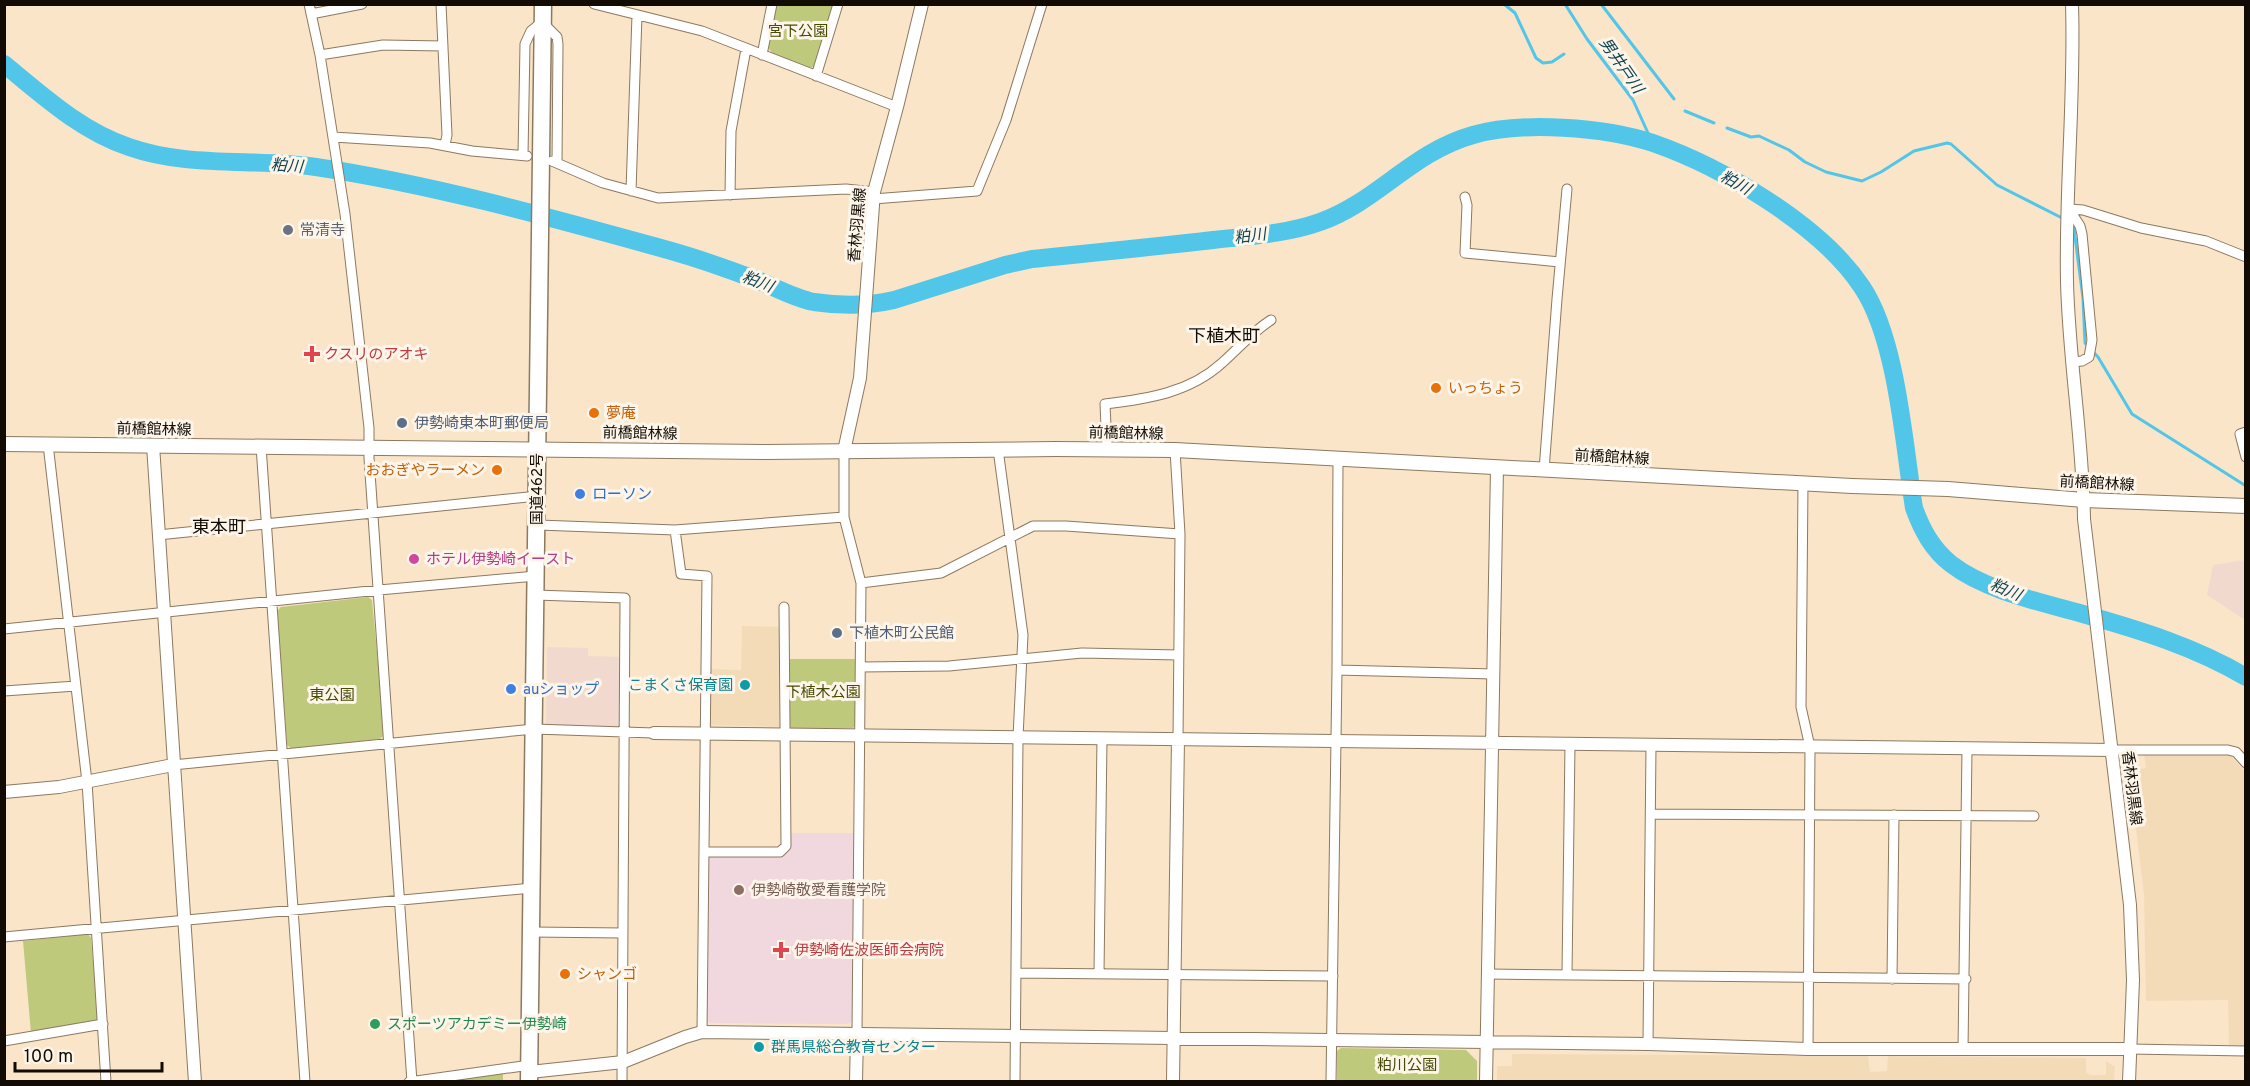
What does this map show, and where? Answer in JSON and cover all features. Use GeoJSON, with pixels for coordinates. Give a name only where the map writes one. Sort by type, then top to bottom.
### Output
{"type":"FeatureCollection","features":[{"type":"Feature","properties":{"kind":"highway","name":"国道462号"},"geometry":{"type":"LineString","coordinates":[[530,1073],[543,4]]}},
{"type":"Feature","properties":{"kind":"main road","name":"前橋館林線"},"geometry":{"type":"LineString","coordinates":[[4,444],[844,451],[1175,450],[1941,490],[2084,500],[2246,506]]}},
{"type":"Feature","properties":{"kind":"street"},"geometry":{"type":"LineString","coordinates":[[362,4],[310,9],[320,55],[345,214],[369,428],[411,1081],[530,1073],[622,1062],[702,1032],[1487,1041],[1808,1049],[2246,1051]]}},
{"type":"Feature","properties":{"kind":"street"},"geometry":{"type":"LineString","coordinates":[[441,4],[446,145]]}},
{"type":"Feature","properties":{"kind":"street"},"geometry":{"type":"LineString","coordinates":[[594,4],[683,25],[897,107]]}},
{"type":"Feature","properties":{"kind":"street"},"geometry":{"type":"LineString","coordinates":[[762,55],[772,4]]}},
{"type":"Feature","properties":{"kind":"street"},"geometry":{"type":"LineString","coordinates":[[816,76],[838,4]]}},
{"type":"Feature","properties":{"kind":"street","name":"香林羽黒線"},"geometry":{"type":"LineString","coordinates":[[844,451],[859,381],[873,195],[922,4]]}},
{"type":"Feature","properties":{"kind":"street"},"geometry":{"type":"LineString","coordinates":[[333,139],[446,145],[526,156],[525,60],[527,37],[542,22],[556,37],[558,44],[555,162],[603,183],[658,198],[846,189],[873,195],[977,191],[1006,120],[1042,4]]}},
{"type":"Feature","properties":{"kind":"street","name":"香林羽黒線"},"geometry":{"type":"LineString","coordinates":[[2072,4],[2073,84],[2067,284],[2084,519],[2127,870],[2133,942],[2129,1082]]}},
{"type":"Feature","properties":{"kind":"street"},"geometry":{"type":"LineString","coordinates":[[631,191],[637,15]]}},
{"type":"Feature","properties":{"kind":"street"},"geometry":{"type":"LineString","coordinates":[[320,55],[383,45],[442,46]]}},
{"type":"Feature","properties":{"kind":"street"},"geometry":{"type":"LineString","coordinates":[[730,195],[731,131],[746,49]]}},
{"type":"Feature","properties":{"kind":"street"},"geometry":{"type":"LineString","coordinates":[[1544,470],[1568,189]]}},
{"type":"Feature","properties":{"kind":"street"},"geometry":{"type":"LineString","coordinates":[[1465,197],[1467,205],[1466,253],[1560,262]]}},
{"type":"Feature","properties":{"kind":"street"},"geometry":{"type":"LineString","coordinates":[[2068,209],[2083,210],[2141,228],[2206,241],[2246,257]]}},
{"type":"Feature","properties":{"kind":"street"},"geometry":{"type":"LineString","coordinates":[[2068,209],[2080,226],[2082,234],[2092,340],[2089,357],[2082,361],[2072,362]]}},
{"type":"Feature","properties":{"kind":"street"},"geometry":{"type":"LineString","coordinates":[[1107,449],[1105,404],[1149,398],[1180,390],[1221,364],[1251,334],[1271,320]]}},
{"type":"Feature","properties":{"kind":"street"},"geometry":{"type":"LineString","coordinates":[[2246,432],[2240,434],[2246,457]]}},
{"type":"Feature","properties":{"kind":"street"},"geometry":{"type":"LineString","coordinates":[[48,444],[87,782],[106,1082]]}},
{"type":"Feature","properties":{"kind":"street"},"geometry":{"type":"LineString","coordinates":[[153,445],[195,1082]]}},
{"type":"Feature","properties":{"kind":"street"},"geometry":{"type":"LineString","coordinates":[[261,446],[305,1082]]}},
{"type":"Feature","properties":{"kind":"street"},"geometry":{"type":"LineString","coordinates":[[998,449],[1023,635],[1018,737],[1015,1082]]}},
{"type":"Feature","properties":{"kind":"street"},"geometry":{"type":"LineString","coordinates":[[1173,1082],[1180,534],[1175,450]]}},
{"type":"Feature","properties":{"kind":"street"},"geometry":{"type":"LineString","coordinates":[[844,451],[844,517],[861,584],[856,1082]]}},
{"type":"Feature","properties":{"kind":"street"},"geometry":{"type":"LineString","coordinates":[[1331,1082],[1338,458]]}},
{"type":"Feature","properties":{"kind":"street"},"geometry":{"type":"LineString","coordinates":[[1486,1082],[1494,743],[1497,468]]}},
{"type":"Feature","properties":{"kind":"street"},"geometry":{"type":"LineString","coordinates":[[1803,483],[1801,707],[1810,747],[1808,1049]]}},
{"type":"Feature","properties":{"kind":"street"},"geometry":{"type":"LineString","coordinates":[[158,535],[538,496]]}},
{"type":"Feature","properties":{"kind":"street"},"geometry":{"type":"LineString","coordinates":[[538,525],[675,530],[844,517]]}},
{"type":"Feature","properties":{"kind":"street"},"geometry":{"type":"LineString","coordinates":[[861,584],[940,573],[1033,526],[1180,534]]}},
{"type":"Feature","properties":{"kind":"street"},"geometry":{"type":"LineString","coordinates":[[675,530],[681,574],[707,576],[702,1032]]}},
{"type":"Feature","properties":{"kind":"street"},"geometry":{"type":"LineString","coordinates":[[4,629],[536,576]]}},
{"type":"Feature","properties":{"kind":"street"},"geometry":{"type":"LineString","coordinates":[[536,596],[624,598],[622,1082]]}},
{"type":"Feature","properties":{"kind":"street"},"geometry":{"type":"LineString","coordinates":[[704,852],[780,852],[786,846],[784,607]]}},
{"type":"Feature","properties":{"kind":"street"},"geometry":{"type":"LineString","coordinates":[[861,667],[950,666],[1082,653],[1179,655]]}},
{"type":"Feature","properties":{"kind":"street"},"geometry":{"type":"LineString","coordinates":[[1337,670],[1494,674]]}},
{"type":"Feature","properties":{"kind":"street"},"geometry":{"type":"LineString","coordinates":[[4,691],[76,686]]}},
{"type":"Feature","properties":{"kind":"street"},"geometry":{"type":"LineString","coordinates":[[4,792],[59,787],[173,765],[534,729],[654,733],[1967,749],[2228,750],[2236,752],[2246,763]]}},
{"type":"Feature","properties":{"kind":"street"},"geometry":{"type":"LineString","coordinates":[[1099,974],[1102,738]]}},
{"type":"Feature","properties":{"kind":"street"},"geometry":{"type":"LineString","coordinates":[[1567,974],[1570,744]]}},
{"type":"Feature","properties":{"kind":"street"},"geometry":{"type":"LineString","coordinates":[[1648,1044],[1651,745]]}},
{"type":"Feature","properties":{"kind":"street"},"geometry":{"type":"LineString","coordinates":[[1963,1050],[1966,979],[1967,749]]}},
{"type":"Feature","properties":{"kind":"street"},"geometry":{"type":"LineString","coordinates":[[1651,813],[2034,816]]}},
{"type":"Feature","properties":{"kind":"street"},"geometry":{"type":"LineString","coordinates":[[1892,979],[1894,815]]}},
{"type":"Feature","properties":{"kind":"street"},"geometry":{"type":"LineString","coordinates":[[4,937],[532,888]]}},
{"type":"Feature","properties":{"kind":"street"},"geometry":{"type":"LineString","coordinates":[[531,932],[623,933]]}},
{"type":"Feature","properties":{"kind":"street"},"geometry":{"type":"LineString","coordinates":[[1016,973],[1333,976]]}},
{"type":"Feature","properties":{"kind":"street"},"geometry":{"type":"LineString","coordinates":[[1488,974],[1966,979]]}},
{"type":"Feature","properties":{"kind":"street"},"geometry":{"type":"LineString","coordinates":[[4,1041],[102,1024]]}},
{"type":"Feature","properties":{"kind":"shaded area"},"geometry":{"type":"Polygon","coordinates":[[[2246,560],[2245,620],[2207,595],[2213,565],[2246,560]]]}},
{"type":"Feature","properties":{"kind":"shaded area"},"geometry":{"type":"Polygon","coordinates":[[[742,626],[781,627],[781,727],[709,725],[710,669],[741,670],[742,626]]]}},
{"type":"Feature","properties":{"kind":"shaded area"},"geometry":{"type":"Polygon","coordinates":[[[547,647],[588,648],[588,656],[622,657],[622,724],[617,727],[546,726],[547,647]]]}},
{"type":"Feature","properties":{"kind":"shaded area"},"geometry":{"type":"Polygon","coordinates":[[[2144,754],[2230,755],[2245,772],[2245,1047],[2229,1047],[2228,1000],[2146,1001],[2144,895],[2129,771],[2146,768],[2144,754]]]}},
{"type":"Feature","properties":{"kind":"shaded area"},"geometry":{"type":"Polygon","coordinates":[[[789,833],[855,833],[853,1020],[848,1024],[710,1023],[705,1019],[707,857],[711,855],[782,854],[789,833]]]}},
{"type":"Feature","properties":{"kind":"shaded area"},"geometry":{"type":"Polygon","coordinates":[[[1512,1054],[1868,1056],[1870,1072],[1887,1071],[1888,1056],[2086,1058],[2086,1072],[2090,1075],[2106,1075],[2106,1061],[2115,1067],[2114,1082],[1497,1082],[1497,1066],[1512,1066],[1512,1054]]]}},
{"type":"Feature","properties":{"kind":"green space","name":"宮下公園"},"geometry":{"type":"Polygon","coordinates":[[[777,5],[835,5],[815,66],[810,68],[772,53],[768,47],[777,5]]]}},
{"type":"Feature","properties":{"kind":"green space","name":"東公園"},"geometry":{"type":"Polygon","coordinates":[[[368,597],[372,600],[385,734],[380,739],[292,749],[287,745],[277,611],[281,607],[368,597]]]}},
{"type":"Feature","properties":{"kind":"green space","name":"下植木公園"},"geometry":{"type":"Polygon","coordinates":[[[790,659],[857,659],[855,726],[853,728],[790,728],[790,659]]]}},
{"type":"Feature","properties":{"kind":"green space"},"geometry":{"type":"Polygon","coordinates":[[[88,934],[91,938],[98,1018],[95,1022],[31,1033],[23,941],[88,934]]]}},
{"type":"Feature","properties":{"kind":"green space","name":"粕川公園"},"geometry":{"type":"Polygon","coordinates":[[[1341,1048],[1466,1050],[1477,1061],[1477,1081],[1337,1081],[1337,1051],[1341,1048]]]}},
{"type":"Feature","properties":{"kind":"green space"},"geometry":{"type":"Polygon","coordinates":[[[498,1072],[503,1074],[503,1082],[432,1082],[498,1072]]]}},
{"type":"Feature","properties":{"kind":"waterway"},"geometry":{"type":"LineString","coordinates":[[1504,4],[1515,13],[1536,58],[1543,63],[1552,62],[1564,54]]}},
{"type":"Feature","properties":{"kind":"waterway","name":"男井戸川"},"geometry":{"type":"LineString","coordinates":[[1565,4],[1587,39],[1633,100],[1653,144]]}},
{"type":"Feature","properties":{"kind":"waterway"},"geometry":{"type":"LineString","coordinates":[[1601,4],[1674,99]]}},
{"type":"Feature","properties":{"kind":"waterway","name":"粕川"},"geometry":{"type":"LineString","coordinates":[[4,64],[48,100],[95,132],[151,154],[198,160],[293,164],[405,183],[537,214],[680,253],[739,273],[808,301],[844,305],[894,300],[1005,265],[1032,259],[1254,236],[1307,226],[1340,213],[1431,153],[1473,135],[1515,128],[1539,127],[1587,130],[1633,137],[1709,167],[1768,201],[1822,242],[1844,264],[1862,287],[1874,309],[1891,363],[1914,508],[1928,539],[1944,558],[1980,582],[1997,589],[2167,640],[2227,666],[2246,677]]}},
{"type":"Feature","properties":{"kind":"waterway"},"geometry":{"type":"LineString","coordinates":[[1685,111],[1714,123]]}},
{"type":"Feature","properties":{"kind":"waterway"},"geometry":{"type":"LineString","coordinates":[[1727,128],[1751,137],[1759,136],[1789,150],[1805,162],[1826,172],[1862,181],[1914,151],[1951,144],[1997,185],[2064,219]]}},
{"type":"Feature","properties":{"kind":"waterway"},"geometry":{"type":"LineString","coordinates":[[2072,225],[2083,298],[2085,343],[2098,357],[2132,414],[2246,486]]}},
{"type":"Feature","properties":{"kind":"place","name":"常清寺"},"geometry":{"type":"Point","coordinates":[288,230]}},
{"type":"Feature","properties":{"kind":"place","name":"クスリのアオキ"},"geometry":{"type":"Point","coordinates":[312,354]}},
{"type":"Feature","properties":{"kind":"place","name":"いっちょう"},"geometry":{"type":"Point","coordinates":[1436,388]}},
{"type":"Feature","properties":{"kind":"place","name":"夢庵"},"geometry":{"type":"Point","coordinates":[594,413]}},
{"type":"Feature","properties":{"kind":"place","name":"伊勢崎東本町郵便局"},"geometry":{"type":"Point","coordinates":[402,423]}},
{"type":"Feature","properties":{"kind":"place","name":"おおぎやラーメン"},"geometry":{"type":"Point","coordinates":[497,470]}},
{"type":"Feature","properties":{"kind":"place","name":"ローソン"},"geometry":{"type":"Point","coordinates":[580,494]}},
{"type":"Feature","properties":{"kind":"place","name":"ホテル伊勢崎イースト"},"geometry":{"type":"Point","coordinates":[414,559]}},
{"type":"Feature","properties":{"kind":"place","name":"下植木町公民館"},"geometry":{"type":"Point","coordinates":[837,633]}},
{"type":"Feature","properties":{"kind":"place","name":"こまくさ保育園"},"geometry":{"type":"Point","coordinates":[745,685]}},
{"type":"Feature","properties":{"kind":"place","name":"auショップ"},"geometry":{"type":"Point","coordinates":[511,689]}},
{"type":"Feature","properties":{"kind":"place","name":"伊勢崎敬愛看護学院"},"geometry":{"type":"Point","coordinates":[739,890]}},
{"type":"Feature","properties":{"kind":"place","name":"伊勢崎佐波医師会病院"},"geometry":{"type":"Point","coordinates":[781,950]}},
{"type":"Feature","properties":{"kind":"place","name":"シャンゴ"},"geometry":{"type":"Point","coordinates":[565,974]}},
{"type":"Feature","properties":{"kind":"place","name":"スポーツアカデミー伊勢崎"},"geometry":{"type":"Point","coordinates":[375,1024]}},
{"type":"Feature","properties":{"kind":"place","name":"群馬県総合教育センター"},"geometry":{"type":"Point","coordinates":[759,1047]}},
{"type":"Feature","properties":{"kind":"district","name":"下植木町"},"geometry":{"type":"Point","coordinates":[1224,336]}},
{"type":"Feature","properties":{"kind":"district","name":"東本町"},"geometry":{"type":"Point","coordinates":[219,527]}}]}
